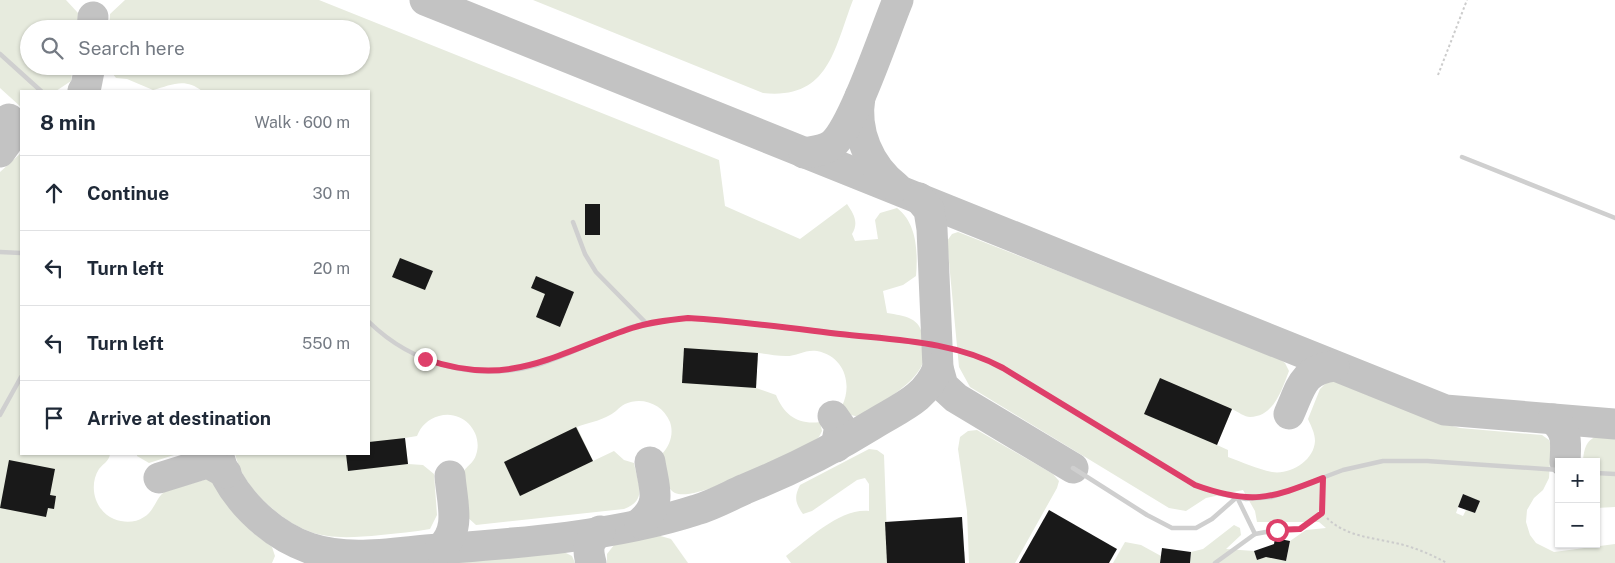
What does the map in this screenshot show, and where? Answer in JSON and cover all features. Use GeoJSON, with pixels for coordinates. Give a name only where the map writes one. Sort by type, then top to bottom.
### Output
{"type":"FeatureCollection","features":[{"type":"Feature","properties":{"kind":"lane"},"geometry":{"type":"LineString","coordinates":[[0,54],[20,72]]}},
{"type":"Feature","properties":{"kind":"lane"},"geometry":{"type":"LineString","coordinates":[[23,75],[40,90]]}},
{"type":"Feature","properties":{"kind":"lane"},"geometry":{"type":"LineString","coordinates":[[1462,157],[1615,218]]}},
{"type":"Feature","properties":{"kind":"lane"},"geometry":{"type":"LineString","coordinates":[[574,222],[586,254],[596,272],[647,324]]}},
{"type":"Feature","properties":{"kind":"lane"},"geometry":{"type":"LineString","coordinates":[[0,252],[20,253]]}},
{"type":"Feature","properties":{"kind":"lane"},"geometry":{"type":"LineString","coordinates":[[370,323],[399,346],[425,359],[447,367],[485,371],[511,370],[536,365],[647,324],[688,318],[922,344],[981,356],[1195,485],[1237,497],[1272,497],[1343,470],[1384,461],[1427,461],[1555,470]]}},
{"type":"Feature","properties":{"kind":"lane"},"geometry":{"type":"LineString","coordinates":[[0,413],[20,379]]}},
{"type":"Feature","properties":{"kind":"lane"},"geometry":{"type":"LineString","coordinates":[[1073,468],[1147,515],[1172,528],[1196,528],[1212,519],[1237,497]]}},
{"type":"Feature","properties":{"kind":"lane"},"geometry":{"type":"LineString","coordinates":[[1600,473],[1615,474]]}},
{"type":"Feature","properties":{"kind":"lane"},"geometry":{"type":"LineString","coordinates":[[1215,563],[1254,534],[1300,529],[1322,513],[1323,478]]}},
{"type":"Feature","properties":{"kind":"lane"},"geometry":{"type":"LineString","coordinates":[[1237,497],[1254,534]]}},
{"type":"Feature","properties":{"kind":"path"},"geometry":{"type":"LineString","coordinates":[[1438,75],[1467,0]]}},
{"type":"Feature","properties":{"kind":"path"},"geometry":{"type":"LineString","coordinates":[[1322,513],[1335,526],[1368,538],[1401,544],[1447,563]]}},
{"type":"Feature","properties":{"kind":"shaded area"},"geometry":{"type":"Polygon","coordinates":[[[0,0],[66,0],[78,13],[78,20],[20,20],[20,75],[72,75],[71,81],[58,90],[20,90],[20,106],[0,88],[0,0]]]}},
{"type":"Feature","properties":{"kind":"shaded area"},"geometry":{"type":"Polygon","coordinates":[[[125,0],[319,0],[369,20],[110,20],[110,14],[125,0]]]}},
{"type":"Feature","properties":{"kind":"shaded area"},"geometry":{"type":"Polygon","coordinates":[[[533,0],[853,0],[834,53],[826,68],[815,80],[802,88],[785,93],[763,93],[533,0]]]}},
{"type":"Feature","properties":{"kind":"shaded area"},"geometry":{"type":"Polygon","coordinates":[[[370,20],[719,160],[725,206],[800,239],[847,204],[855,219],[852,234],[855,241],[878,239],[875,220],[880,213],[897,208],[909,222],[915,239],[917,257],[916,276],[903,285],[883,291],[887,313],[911,319],[919,326],[922,332],[925,356],[921,367],[907,384],[859,417],[851,415],[842,406],[847,389],[846,380],[840,365],[834,359],[817,351],[786,356],[758,353],[756,388],[776,395],[783,408],[793,417],[805,422],[820,422],[822,431],[819,437],[809,445],[721,485],[702,491],[686,494],[675,493],[671,490],[664,470],[662,454],[667,447],[672,431],[667,416],[657,406],[645,401],[632,402],[623,405],[606,417],[577,427],[593,461],[614,451],[624,460],[634,463],[639,484],[639,496],[636,501],[624,509],[476,525],[466,516],[461,483],[464,471],[476,455],[477,438],[469,424],[463,419],[448,415],[439,416],[425,423],[417,436],[405,438],[408,464],[423,465],[434,474],[437,515],[430,529],[363,537],[333,537],[307,531],[281,516],[262,499],[243,475],[235,455],[370,455],[370,90],[200,90],[190,84],[178,83],[153,90],[127,79],[116,78],[114,75],[370,75],[370,20]]]}},
{"type":"Feature","properties":{"kind":"shaded area"},"geometry":{"type":"Polygon","coordinates":[[[20,154],[20,455],[110,455],[96,476],[94,483],[95,497],[107,515],[114,519],[129,522],[141,519],[148,514],[160,496],[166,491],[207,479],[211,481],[252,532],[272,547],[275,556],[272,563],[0,563],[0,172],[20,154]]]}},
{"type":"Feature","properties":{"kind":"shaded area"},"geometry":{"type":"Polygon","coordinates":[[[958,232],[1275,356],[1285,363],[1289,371],[1276,401],[1258,416],[1250,417],[1232,409],[1217,445],[1228,450],[1228,457],[1255,467],[1279,472],[1293,469],[1306,460],[1314,448],[1315,441],[1314,432],[1308,419],[1320,389],[1327,382],[1337,382],[1433,421],[1460,428],[1542,435],[1549,440],[1551,446],[1549,478],[1543,490],[1534,498],[1527,510],[1526,522],[1530,535],[1536,543],[1554,552],[1600,548],[1600,546],[1615,544],[1615,563],[1190,563],[1191,552],[1203,549],[1234,525],[1240,528],[1241,535],[1226,549],[1254,551],[1257,560],[1272,555],[1271,558],[1286,561],[1290,541],[1306,530],[1326,528],[1319,522],[1257,522],[1255,511],[1243,490],[1206,498],[1186,511],[1169,508],[970,387],[959,367],[947,241],[952,234],[958,232]],[[1463,494],[1456,513],[1463,516],[1466,510],[1475,513],[1479,501],[1463,494]]]}},
{"type":"Feature","properties":{"kind":"shaded area"},"geometry":{"type":"Polygon","coordinates":[[[977,430],[1053,474],[1059,481],[1057,488],[1015,563],[969,563],[967,511],[958,449],[960,437],[968,431],[977,430]]]}},
{"type":"Feature","properties":{"kind":"shaded area"},"geometry":{"type":"Polygon","coordinates":[[[1615,434],[1615,507],[1600,508],[1600,458],[1584,458],[1585,448],[1591,439],[1601,435],[1615,434]]]}},
{"type":"Feature","properties":{"kind":"shaded area"},"geometry":{"type":"Polygon","coordinates":[[[869,449],[877,450],[884,455],[888,563],[791,563],[786,556],[825,526],[847,514],[869,511],[869,484],[865,478],[857,480],[812,511],[803,514],[796,500],[800,485],[869,449]]]}},
{"type":"Feature","properties":{"kind":"shaded area"},"geometry":{"type":"Polygon","coordinates":[[[137,455],[174,455],[149,463],[137,455]]]}},
{"type":"Feature","properties":{"kind":"shaded area"},"geometry":{"type":"Polygon","coordinates":[[[657,535],[671,539],[688,563],[607,563],[607,554],[614,545],[657,535]]]}},
{"type":"Feature","properties":{"kind":"shaded area"},"geometry":{"type":"Polygon","coordinates":[[[1125,542],[1141,545],[1161,556],[1160,563],[1113,563],[1125,542]]]}},
{"type":"Feature","properties":{"kind":"shaded area"},"geometry":{"type":"Polygon","coordinates":[[[564,552],[572,556],[575,563],[450,563],[456,559],[564,552]]]}},
{"type":"Feature","properties":{"kind":"building"},"geometry":{"type":"Polygon","coordinates":[[[585,204],[600,204],[600,235],[585,235],[585,204]]]}},
{"type":"Feature","properties":{"kind":"building"},"geometry":{"type":"Polygon","coordinates":[[[400,258],[433,271],[425,290],[392,277],[400,258]]]}},
{"type":"Feature","properties":{"kind":"building"},"geometry":{"type":"Polygon","coordinates":[[[536,276],[574,292],[560,327],[536,317],[545,294],[531,288],[536,276]]]}},
{"type":"Feature","properties":{"kind":"building"},"geometry":{"type":"Polygon","coordinates":[[[684,348],[758,353],[756,388],[682,383],[684,348]]]}},
{"type":"Feature","properties":{"kind":"building"},"geometry":{"type":"Polygon","coordinates":[[[1160,378],[1232,409],[1217,445],[1144,414],[1160,378]]]}},
{"type":"Feature","properties":{"kind":"building"},"geometry":{"type":"Polygon","coordinates":[[[576,427],[593,461],[520,496],[504,462],[576,427]]]}},
{"type":"Feature","properties":{"kind":"building"},"geometry":{"type":"Polygon","coordinates":[[[405,438],[408,464],[348,471],[346,455],[370,455],[370,442],[405,438]]]}},
{"type":"Feature","properties":{"kind":"building"},"geometry":{"type":"Polygon","coordinates":[[[9,460],[55,469],[50,495],[56,496],[54,509],[48,508],[46,517],[0,508],[9,460]]]}},
{"type":"Feature","properties":{"kind":"building"},"geometry":{"type":"Polygon","coordinates":[[[1463,494],[1480,501],[1475,513],[1458,507],[1463,494]]]}},
{"type":"Feature","properties":{"kind":"building"},"geometry":{"type":"Polygon","coordinates":[[[1049,510],[1117,549],[1109,563],[1019,563],[1049,510]]]}},
{"type":"Feature","properties":{"kind":"building"},"geometry":{"type":"Polygon","coordinates":[[[962,517],[965,563],[887,563],[885,522],[962,517]]]}},
{"type":"Feature","properties":{"kind":"building"},"geometry":{"type":"Polygon","coordinates":[[[1275,538],[1290,541],[1286,561],[1266,557],[1257,560],[1254,551],[1274,544],[1275,538]]]}},
{"type":"Feature","properties":{"kind":"building"},"geometry":{"type":"Polygon","coordinates":[[[1162,548],[1191,552],[1190,563],[1160,563],[1162,548]]]}},
{"type":"Feature","properties":{"kind":"taxiway"},"geometry":{"type":"LineString","coordinates":[[425,0],[1445,410],[1615,424]]}},
{"type":"Feature","properties":{"kind":"taxiway"},"geometry":{"type":"LineString","coordinates":[[804,153],[830,146],[841,134],[859,98],[898,0]]}},
{"type":"Feature","properties":{"kind":"taxiway"},"geometry":{"type":"LineString","coordinates":[[84,90],[88,75]]}},
{"type":"Feature","properties":{"kind":"taxiway"},"geometry":{"type":"LineString","coordinates":[[860,97],[859,122],[866,147],[878,169],[896,187]]}},
{"type":"Feature","properties":{"kind":"taxiway"},"geometry":{"type":"LineString","coordinates":[[0,152],[12,135],[9,119]]}},
{"type":"Feature","properties":{"kind":"taxiway"},"geometry":{"type":"LineString","coordinates":[[919,198],[929,210],[932,229],[938,368],[943,386],[956,398],[1073,468]]}},
{"type":"Feature","properties":{"kind":"taxiway"},"geometry":{"type":"LineString","coordinates":[[1289,414],[1300,388],[1309,376],[1323,368],[1334,366]]}},
{"type":"Feature","properties":{"kind":"taxiway"},"geometry":{"type":"LineString","coordinates":[[218,455],[231,484],[252,511],[265,523],[294,542],[325,552],[373,555],[569,537],[634,526],[696,510],[778,475],[841,443],[911,402],[926,388],[938,368]]}},
{"type":"Feature","properties":{"kind":"taxiway"},"geometry":{"type":"LineString","coordinates":[[833,416],[840,426],[836,447]]}},
{"type":"Feature","properties":{"kind":"taxiway"},"geometry":{"type":"LineString","coordinates":[[1553,419],[1564,433],[1566,443],[1565,458]]}},
{"type":"Feature","properties":{"kind":"taxiway"},"geometry":{"type":"LineString","coordinates":[[640,523],[652,509],[654,502],[655,488],[650,462]]}},
{"type":"Feature","properties":{"kind":"taxiway"},"geometry":{"type":"LineString","coordinates":[[159,478],[204,464],[210,464],[226,473]]}},
{"type":"Feature","properties":{"kind":"taxiway"},"geometry":{"type":"LineString","coordinates":[[440,549],[447,542],[453,525],[454,506],[450,476]]}},
{"type":"Feature","properties":{"kind":"taxiway"},"geometry":{"type":"LineString","coordinates":[[591,563],[590,545],[593,538],[600,531]]}},
{"type":"Feature","properties":{"kind":"route"},"geometry":{"type":"LineString","coordinates":[[425,359],[447,367],[465,370],[511,370],[536,365],[633,327],[662,320],[688,318],[922,344],[964,351],[981,356],[1003,368],[1195,485],[1221,494],[1246,499],[1272,497],[1323,478],[1322,513],[1300,529],[1277,530]]}}]}
